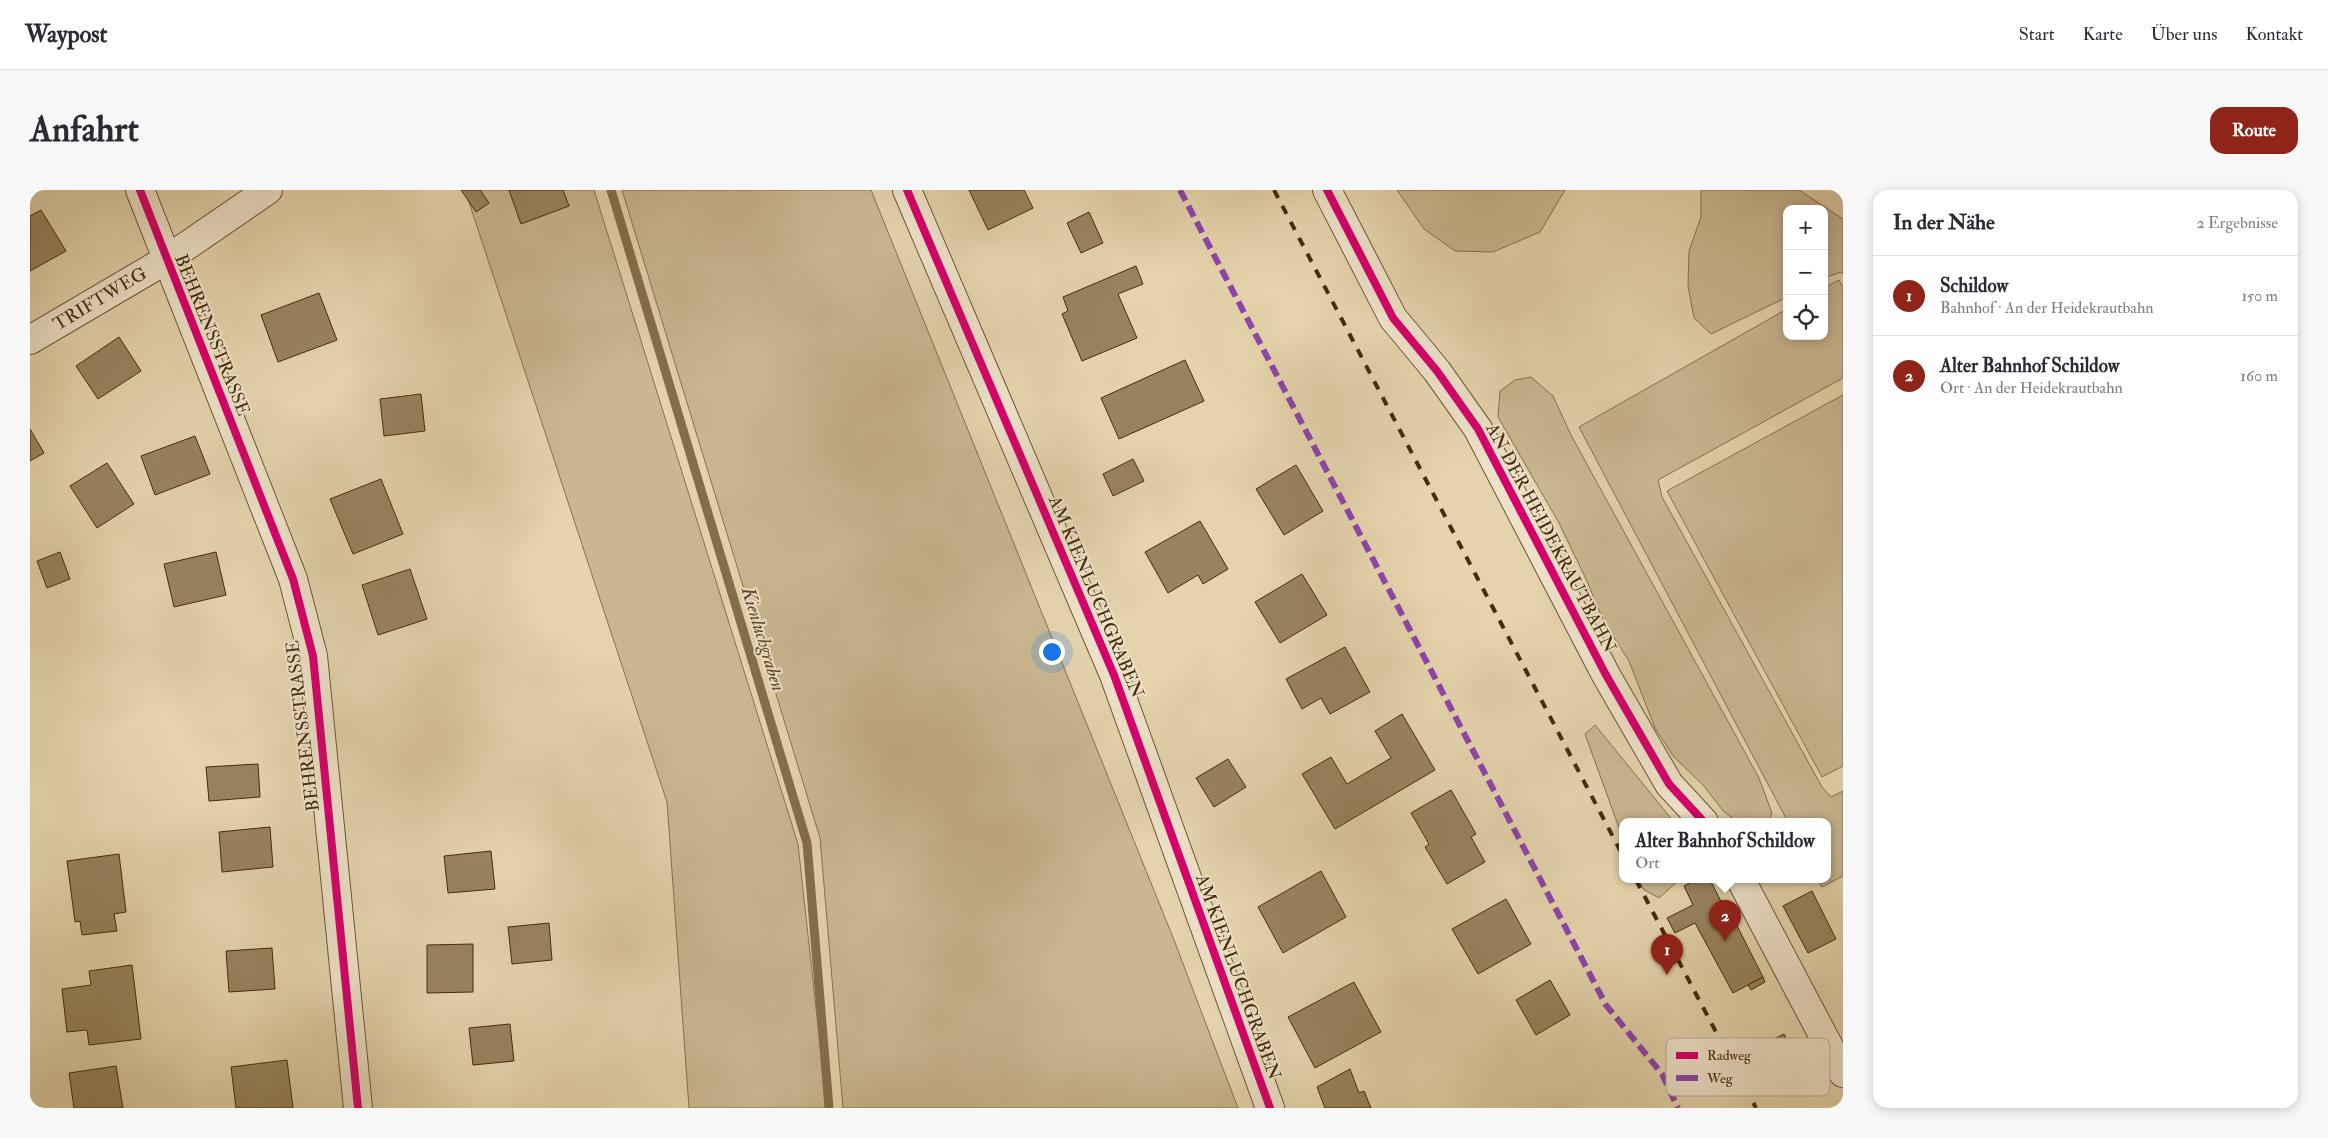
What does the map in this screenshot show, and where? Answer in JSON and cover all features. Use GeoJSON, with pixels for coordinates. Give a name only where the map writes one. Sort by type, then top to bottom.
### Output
{"type":"FeatureCollection","features":[{"type":"Feature","properties":{"kind":"street","name":"BEHRENSSTRASSE"},"geometry":{"type":"LineString","coordinates":[[140,190],[293,578],[313,656],[358,1108]]}},
{"type":"Feature","properties":{"kind":"street","name":"TRIFTWEG"},"geometry":{"type":"LineString","coordinates":[[30,340],[166,260],[268,190]]}},
{"type":"Feature","properties":{"kind":"street","name":"AM KIENLUCHGRABEN"},"geometry":{"type":"LineString","coordinates":[[906,190],[1114,675],[1270,1108]]}},
{"type":"Feature","properties":{"kind":"street","name":"AN DER HEIDEKRAUTBAHN"},"geometry":{"type":"LineString","coordinates":[[1327,190],[1393,318],[1437,371],[1478,429],[1606,675],[1669,784],[1700,818]]}},
{"type":"Feature","properties":{"kind":"street"},"geometry":{"type":"LineString","coordinates":[[1743,883],[1825,1038]]}},
{"type":"Feature","properties":{"kind":"street"},"geometry":{"type":"LineString","coordinates":[[1830,1048],[1843,1073]]}},
{"type":"Feature","properties":{"kind":"shaded area"},"geometry":{"type":"Polygon","coordinates":[[[465,190],[594,190],[798,844],[827,1108],[689,1108],[667,802],[465,190]]]}},
{"type":"Feature","properties":{"kind":"shaded area"},"geometry":{"type":"Polygon","coordinates":[[[622,190],[871,190],[1174,940],[1238,1108],[843,1108],[820,838],[622,190]]]}},
{"type":"Feature","properties":{"kind":"shaded area"},"geometry":{"type":"Polygon","coordinates":[[[1397,190],[1565,190],[1540,232],[1493,252],[1455,251],[1424,229],[1397,190]]]}},
{"type":"Feature","properties":{"kind":"shaded area"},"geometry":{"type":"Polygon","coordinates":[[[1701,190],[1799,190],[1822,205],[1783,205],[1783,299],[1711,334],[1694,318],[1688,286],[1689,251],[1701,217],[1701,190]]]}},
{"type":"Feature","properties":{"kind":"shaded area"},"geometry":{"type":"Polygon","coordinates":[[[1828,209],[1843,219],[1843,274],[1841,272],[1828,277],[1828,209]]]}},
{"type":"Feature","properties":{"kind":"shaded area"},"geometry":{"type":"Polygon","coordinates":[[[1839,280],[1843,287],[1843,378],[1658,480],[1662,497],[1822,787],[1831,797],[1843,791],[1843,876],[1831,882],[1831,818],[1786,818],[1579,427],[1783,311],[1783,340],[1828,340],[1828,286],[1839,280]]]}},
{"type":"Feature","properties":{"kind":"shaded area"},"geometry":{"type":"Polygon","coordinates":[[[1531,377],[1553,396],[1571,435],[1759,778],[1772,813],[1770,818],[1733,818],[1723,811],[1704,786],[1674,757],[1655,728],[1629,661],[1604,622],[1559,523],[1498,417],[1500,391],[1515,380],[1531,377]]]}},
{"type":"Feature","properties":{"kind":"shaded area"},"geometry":{"type":"Polygon","coordinates":[[[1843,395],[1843,766],[1822,777],[1667,491],[1843,395]]]}},
{"type":"Feature","properties":{"kind":"shaded area"},"geometry":{"type":"Polygon","coordinates":[[[1595,725],[1671,818],[1619,818],[1619,828],[1585,734],[1595,725]]]}},
{"type":"Feature","properties":{"kind":"shaded area"},"geometry":{"type":"Polygon","coordinates":[[[1640,883],[1676,883],[1659,898],[1643,889],[1640,883]]]}},
{"type":"Feature","properties":{"kind":"shaded area"},"geometry":{"type":"Polygon","coordinates":[[[1820,883],[1830,883],[1822,887],[1820,883]]]}},
{"type":"Feature","properties":{"kind":"building"},"geometry":{"type":"Polygon","coordinates":[[[461,190],[480,190],[489,203],[476,212],[461,190]]]}},
{"type":"Feature","properties":{"kind":"building"},"geometry":{"type":"Polygon","coordinates":[[[509,190],[563,190],[569,206],[521,224],[509,190]]]}},
{"type":"Feature","properties":{"kind":"building"},"geometry":{"type":"Polygon","coordinates":[[[969,190],[1024,190],[1033,208],[988,230],[969,190]]]}},
{"type":"Feature","properties":{"kind":"building"},"geometry":{"type":"Polygon","coordinates":[[[41,210],[66,251],[30,271],[30,216],[41,210]]]}},
{"type":"Feature","properties":{"kind":"building"},"geometry":{"type":"Polygon","coordinates":[[[1089,212],[1103,243],[1081,253],[1067,223],[1089,212]]]}},
{"type":"Feature","properties":{"kind":"building"},"geometry":{"type":"Polygon","coordinates":[[[1136,266],[1143,284],[1118,294],[1137,338],[1082,361],[1062,314],[1068,311],[1063,297],[1136,266]]]}},
{"type":"Feature","properties":{"kind":"building"},"geometry":{"type":"Polygon","coordinates":[[[319,293],[337,340],[278,362],[261,315],[319,293]]]}},
{"type":"Feature","properties":{"kind":"building"},"geometry":{"type":"Polygon","coordinates":[[[119,337],[141,371],[98,399],[76,366],[119,337]]]}},
{"type":"Feature","properties":{"kind":"building"},"geometry":{"type":"Polygon","coordinates":[[[1185,360],[1204,401],[1119,439],[1101,398],[1185,360]]]}},
{"type":"Feature","properties":{"kind":"building"},"geometry":{"type":"Polygon","coordinates":[[[421,394],[425,431],[384,436],[380,399],[421,394]]]}},
{"type":"Feature","properties":{"kind":"building"},"geometry":{"type":"Polygon","coordinates":[[[30,429],[44,453],[30,461],[30,429]]]}},
{"type":"Feature","properties":{"kind":"building"},"geometry":{"type":"Polygon","coordinates":[[[195,436],[210,474],[155,495],[141,456],[195,436]]]}},
{"type":"Feature","properties":{"kind":"building"},"geometry":{"type":"Polygon","coordinates":[[[1133,459],[1144,481],[1113,496],[1103,474],[1133,459]]]}},
{"type":"Feature","properties":{"kind":"building"},"geometry":{"type":"Polygon","coordinates":[[[107,463],[134,504],[97,528],[70,486],[107,463]]]}},
{"type":"Feature","properties":{"kind":"building"},"geometry":{"type":"Polygon","coordinates":[[[1296,465],[1323,511],[1284,535],[1256,489],[1296,465]]]}},
{"type":"Feature","properties":{"kind":"building"},"geometry":{"type":"Polygon","coordinates":[[[381,479],[403,534],[353,554],[330,499],[381,479]]]}},
{"type":"Feature","properties":{"kind":"building"},"geometry":{"type":"Polygon","coordinates":[[[1200,521],[1228,569],[1203,584],[1198,575],[1168,593],[1145,552],[1200,521]]]}},
{"type":"Feature","properties":{"kind":"building"},"geometry":{"type":"Polygon","coordinates":[[[60,552],[70,579],[47,588],[37,561],[60,552]]]}},
{"type":"Feature","properties":{"kind":"building"},"geometry":{"type":"Polygon","coordinates":[[[216,552],[226,595],[174,607],[164,564],[216,552]]]}},
{"type":"Feature","properties":{"kind":"building"},"geometry":{"type":"Polygon","coordinates":[[[410,569],[427,619],[378,635],[362,585],[410,569]]]}},
{"type":"Feature","properties":{"kind":"building"},"geometry":{"type":"Polygon","coordinates":[[[1302,574],[1327,615],[1280,643],[1255,602],[1302,574]]]}},
{"type":"Feature","properties":{"kind":"building"},"geometry":{"type":"Polygon","coordinates":[[[1345,647],[1370,692],[1330,714],[1321,698],[1302,709],[1286,679],[1345,647]]]}},
{"type":"Feature","properties":{"kind":"building"},"geometry":{"type":"Polygon","coordinates":[[[1402,714],[1435,770],[1335,829],[1302,774],[1331,757],[1347,784],[1391,758],[1375,731],[1402,714]]]}},
{"type":"Feature","properties":{"kind":"building"},"geometry":{"type":"Polygon","coordinates":[[[1228,759],[1246,787],[1214,807],[1196,778],[1228,759]]]}},
{"type":"Feature","properties":{"kind":"building"},"geometry":{"type":"Polygon","coordinates":[[[258,764],[260,797],[209,801],[206,767],[258,764]]]}},
{"type":"Feature","properties":{"kind":"building"},"geometry":{"type":"Polygon","coordinates":[[[1451,790],[1476,834],[1471,837],[1485,862],[1447,884],[1425,847],[1429,844],[1411,813],[1451,790]]]}},
{"type":"Feature","properties":{"kind":"building"},"geometry":{"type":"Polygon","coordinates":[[[270,827],[273,867],[222,872],[219,832],[270,827]]]}},
{"type":"Feature","properties":{"kind":"building"},"geometry":{"type":"Polygon","coordinates":[[[491,851],[495,889],[448,893],[444,856],[491,851]]]}},
{"type":"Feature","properties":{"kind":"building"},"geometry":{"type":"Polygon","coordinates":[[[119,854],[126,912],[114,914],[117,931],[82,935],[80,921],[75,922],[67,861],[119,854]]]}},
{"type":"Feature","properties":{"kind":"building"},"geometry":{"type":"Polygon","coordinates":[[[1321,871],[1346,917],[1283,953],[1258,907],[1321,871]]]}},
{"type":"Feature","properties":{"kind":"building"},"geometry":{"type":"Polygon","coordinates":[[[1690,883],[1712,883],[1724,907],[1727,906],[1763,977],[1733,993],[1695,923],[1675,933],[1667,918],[1693,905],[1684,886],[1690,883]]]}},
{"type":"Feature","properties":{"kind":"building"},"geometry":{"type":"Polygon","coordinates":[[[1812,891],[1836,939],[1808,953],[1783,906],[1812,891]]]}},
{"type":"Feature","properties":{"kind":"building"},"geometry":{"type":"Polygon","coordinates":[[[1506,899],[1531,944],[1478,974],[1452,929],[1506,899]]]}},
{"type":"Feature","properties":{"kind":"building"},"geometry":{"type":"Polygon","coordinates":[[[549,923],[552,960],[512,964],[508,927],[549,923]]]}},
{"type":"Feature","properties":{"kind":"building"},"geometry":{"type":"Polygon","coordinates":[[[473,944],[473,992],[427,993],[427,945],[473,944]]]}},
{"type":"Feature","properties":{"kind":"building"},"geometry":{"type":"Polygon","coordinates":[[[272,948],[275,989],[229,992],[226,951],[272,948]]]}},
{"type":"Feature","properties":{"kind":"building"},"geometry":{"type":"Polygon","coordinates":[[[132,965],[141,1039],[89,1045],[87,1030],[67,1032],[62,989],[91,985],[89,971],[132,965]]]}},
{"type":"Feature","properties":{"kind":"building"},"geometry":{"type":"Polygon","coordinates":[[[1763,977],[1765,982],[1751,990],[1748,985],[1763,977]]]}},
{"type":"Feature","properties":{"kind":"building"},"geometry":{"type":"Polygon","coordinates":[[[1550,980],[1570,1015],[1536,1035],[1516,1000],[1550,980]]]}},
{"type":"Feature","properties":{"kind":"building"},"geometry":{"type":"Polygon","coordinates":[[[1354,982],[1381,1032],[1315,1068],[1288,1017],[1354,982]]]}},
{"type":"Feature","properties":{"kind":"building"},"geometry":{"type":"Polygon","coordinates":[[[510,1024],[514,1061],[473,1065],[469,1028],[510,1024]]]}},
{"type":"Feature","properties":{"kind":"building"},"geometry":{"type":"Polygon","coordinates":[[[1784,1034],[1786,1038],[1776,1038],[1784,1034]]]}},
{"type":"Feature","properties":{"kind":"building"},"geometry":{"type":"Polygon","coordinates":[[[287,1060],[293,1108],[236,1108],[231,1067],[287,1060]]]}},
{"type":"Feature","properties":{"kind":"building"},"geometry":{"type":"Polygon","coordinates":[[[116,1066],[123,1108],[74,1108],[69,1073],[116,1066]]]}},
{"type":"Feature","properties":{"kind":"building"},"geometry":{"type":"Polygon","coordinates":[[[1350,1069],[1359,1093],[1364,1091],[1371,1108],[1325,1108],[1317,1087],[1350,1069]]]}},
{"type":"Feature","properties":{"kind":"waterway","name":"Kienluchgraben"},"geometry":{"type":"LineString","coordinates":[[611,190],[807,843],[829,1108]]}},
{"type":"Feature","properties":{"kind":"railway"},"geometry":{"type":"LineString","coordinates":[[1274,190],[1619,848]]}},
{"type":"Feature","properties":{"kind":"railway"},"geometry":{"type":"LineString","coordinates":[[1638,883],[1719,1038]]}},
{"type":"Feature","properties":{"kind":"railway"},"geometry":{"type":"LineString","coordinates":[[1750,1096],[1756,1108]]}},
{"type":"Feature","properties":{"kind":"marked path"},"geometry":{"type":"LineString","coordinates":[[1180,190],[1606,1005],[1662,1074],[1666,1082]]}},
{"type":"Feature","properties":{"kind":"marked path"},"geometry":{"type":"LineString","coordinates":[[1672,1096],[1678,1108]]}},
{"type":"Feature","properties":{"kind":"cycle path"},"geometry":{"type":"LineString","coordinates":[[140,190],[293,579],[313,656],[358,1108]]}},
{"type":"Feature","properties":{"kind":"cycle path"},"geometry":{"type":"LineString","coordinates":[[907,190],[1114,675],[1270,1108]]}},
{"type":"Feature","properties":{"kind":"cycle path"},"geometry":{"type":"LineString","coordinates":[[1327,190],[1393,318],[1437,371],[1478,429],[1606,675],[1669,784],[1700,818]]}},
{"type":"Feature","properties":{"kind":"place","name":"Alter Bahnhof Schildow"},"geometry":{"type":"Point","coordinates":[1725,941]}},
{"type":"Feature","properties":{"kind":"place","name":"Schildow"},"geometry":{"type":"Point","coordinates":[1667,975]}}]}
